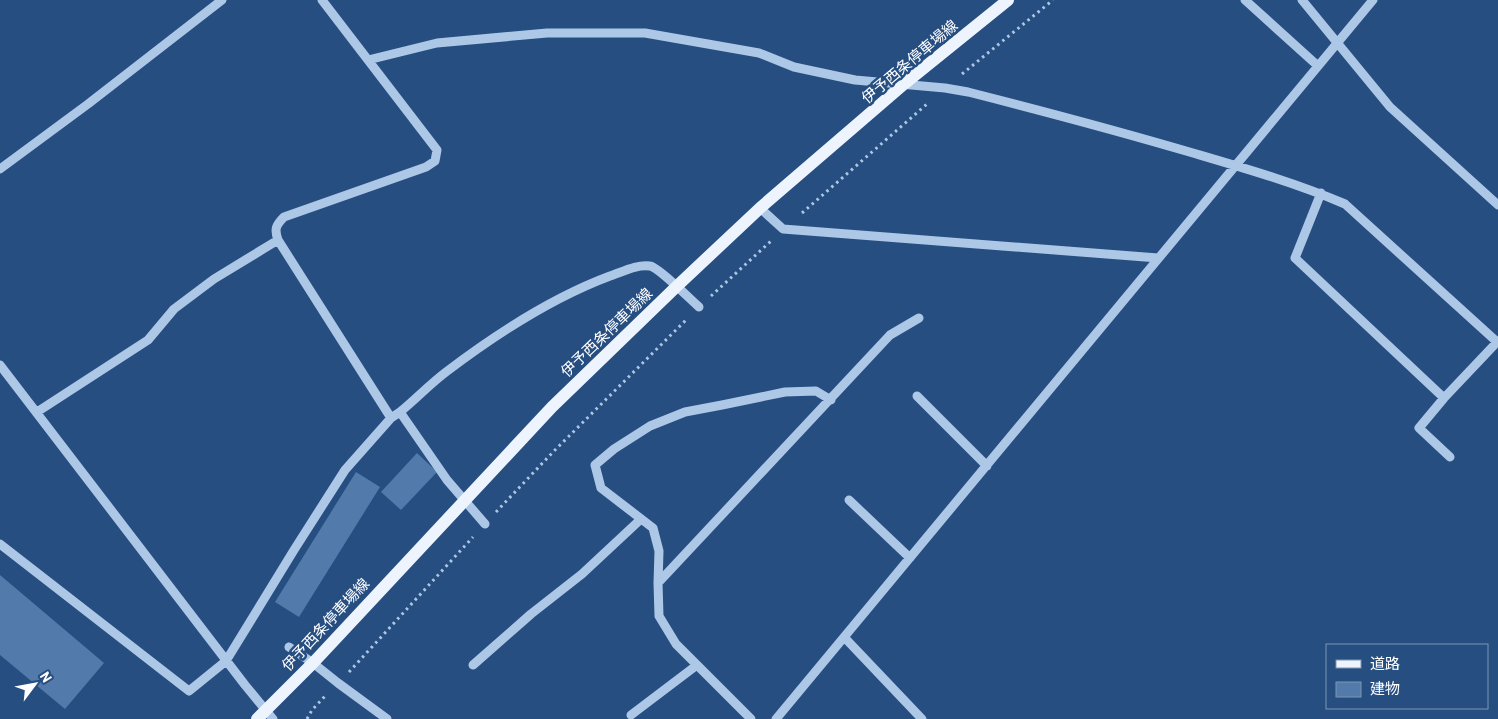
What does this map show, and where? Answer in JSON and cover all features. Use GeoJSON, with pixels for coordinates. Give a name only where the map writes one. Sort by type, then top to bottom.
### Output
{"type":"FeatureCollection","features":[{"type":"Feature","properties":{"kind":"main road","name":"伊予西条停車場線"},"geometry":{"type":"LineString","coordinates":[[265,716],[552,407],[676,287],[760,208],[904,84],[1008,0]]}},
{"type":"Feature","properties":{"kind":"street"},"geometry":{"type":"LineString","coordinates":[[0,169],[88,104],[222,0]]}},
{"type":"Feature","properties":{"kind":"street"},"geometry":{"type":"LineString","coordinates":[[322,0],[437,150],[435,161],[426,167],[284,218],[277,224],[275,231],[278,240],[391,418]]}},
{"type":"Feature","properties":{"kind":"street"},"geometry":{"type":"LineString","coordinates":[[1245,0],[1318,66]]}},
{"type":"Feature","properties":{"kind":"street"},"geometry":{"type":"LineString","coordinates":[[1302,0],[1390,106],[1498,205]]}},
{"type":"Feature","properties":{"kind":"street"},"geometry":{"type":"LineString","coordinates":[[776,719],[1373,0]]}},
{"type":"Feature","properties":{"kind":"street"},"geometry":{"type":"LineString","coordinates":[[368,60],[437,43],[547,33],[645,33],[758,53],[794,67],[855,80],[945,88],[968,92],[1098,126],[1235,166],[1321,194],[1345,204],[1497,342],[1444,398],[1419,428],[1450,457]]}},
{"type":"Feature","properties":{"kind":"street"},"geometry":{"type":"LineString","coordinates":[[1321,194],[1295,258],[1444,398]]}},
{"type":"Feature","properties":{"kind":"street"},"geometry":{"type":"LineString","coordinates":[[760,208],[784,229],[1158,258]]}},
{"type":"Feature","properties":{"kind":"street"},"geometry":{"type":"LineString","coordinates":[[37,412],[148,340],[174,309],[214,279],[278,240]]}},
{"type":"Feature","properties":{"kind":"street"},"geometry":{"type":"LineString","coordinates":[[0,544],[189,691],[226,661],[345,470],[391,418],[445,373],[498,335],[552,302],[596,281],[641,266],[653,266],[699,307]]}},
{"type":"Feature","properties":{"kind":"street"},"geometry":{"type":"LineString","coordinates":[[658,583],[890,336],[919,318]]}},
{"type":"Feature","properties":{"kind":"street"},"geometry":{"type":"LineString","coordinates":[[0,365],[226,661],[265,716]]}},
{"type":"Feature","properties":{"kind":"street"},"geometry":{"type":"LineString","coordinates":[[751,719],[676,644],[659,616],[658,583],[660,551],[653,528],[601,488],[595,465],[650,426],[685,412],[785,392],[816,391],[831,400]]}},
{"type":"Feature","properties":{"kind":"street"},"geometry":{"type":"LineString","coordinates":[[916,396],[986,466]]}},
{"type":"Feature","properties":{"kind":"street"},"geometry":{"type":"LineString","coordinates":[[400,412],[447,480],[485,524]]}},
{"type":"Feature","properties":{"kind":"street"},"geometry":{"type":"LineString","coordinates":[[849,500],[910,558]]}},
{"type":"Feature","properties":{"kind":"street"},"geometry":{"type":"LineString","coordinates":[[473,665],[531,614],[582,574],[641,519]]}},
{"type":"Feature","properties":{"kind":"street"},"geometry":{"type":"LineString","coordinates":[[844,637],[922,719]]}},
{"type":"Feature","properties":{"kind":"street"},"geometry":{"type":"LineString","coordinates":[[289,647],[387,719]]}},
{"type":"Feature","properties":{"kind":"street"},"geometry":{"type":"LineString","coordinates":[[631,715],[697,665]]}},
{"type":"Feature","properties":{"kind":"path"},"geometry":{"type":"LineString","coordinates":[[307,719],[312,710],[554,451],[699,307],[784,229],[945,88],[1053,0]]}},
{"type":"Feature","properties":{"kind":"building"},"geometry":{"type":"Polygon","coordinates":[[[417,453],[437,472],[401,510],[381,492],[417,453]]]}},
{"type":"Feature","properties":{"kind":"building"},"geometry":{"type":"Polygon","coordinates":[[[356,472],[380,487],[299,617],[275,602],[356,472]]]}},
{"type":"Feature","properties":{"kind":"building"},"geometry":{"type":"Polygon","coordinates":[[[0,575],[104,663],[65,709],[0,655],[0,575]]]}}]}
